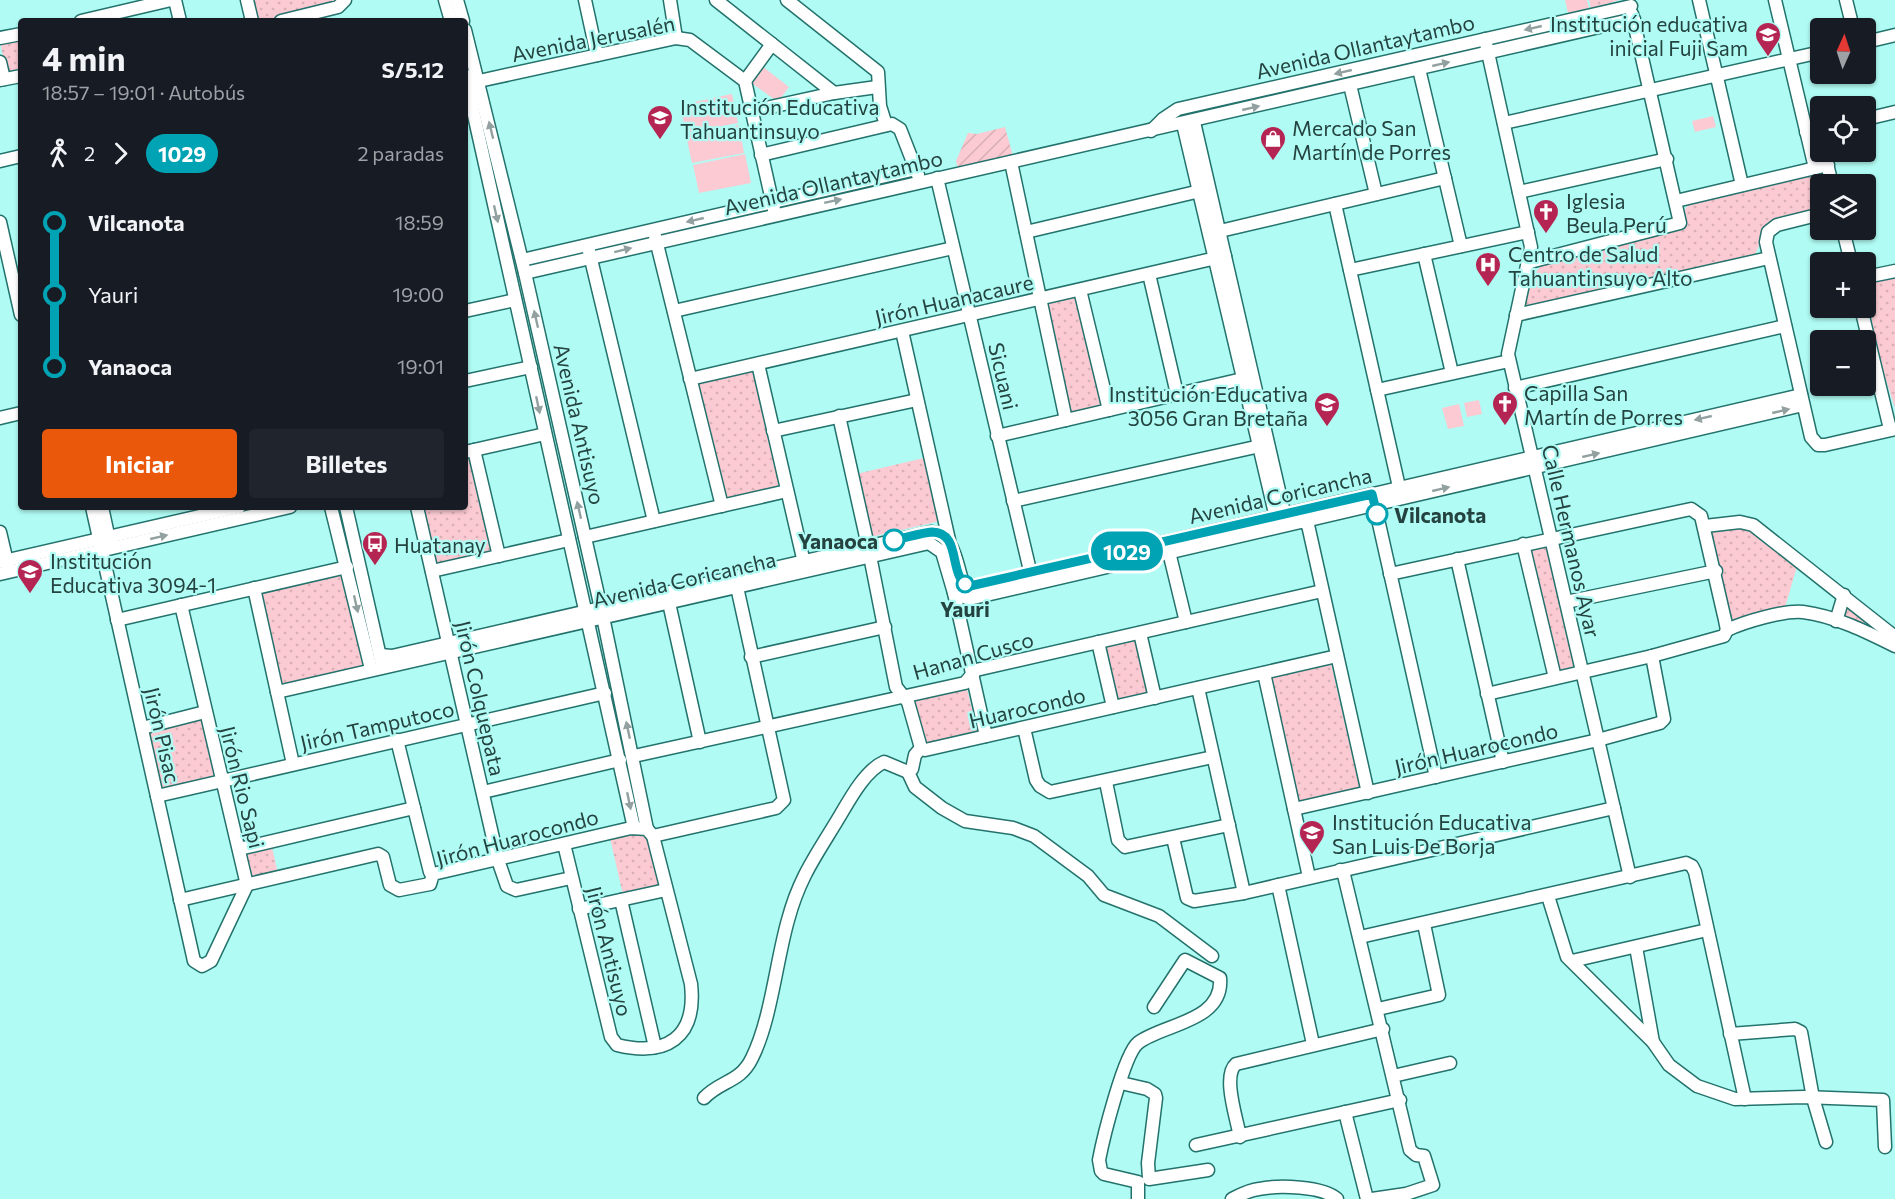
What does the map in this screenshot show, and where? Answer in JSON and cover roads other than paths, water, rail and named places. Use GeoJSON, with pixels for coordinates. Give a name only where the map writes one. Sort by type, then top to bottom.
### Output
{"type":"FeatureCollection","features":[{"type":"Feature","properties":{"kind":"street"},"geometry":{"type":"LineString","coordinates":[[107,18],[173,0],[179,18]]}},
{"type":"Feature","properties":{"kind":"street"},"geometry":{"type":"LineString","coordinates":[[247,0],[251,18]]}},
{"type":"Feature","properties":{"kind":"street"},"geometry":{"type":"LineString","coordinates":[[293,18],[338,7],[345,0]]}},
{"type":"Feature","properties":{"kind":"street"},"geometry":{"type":"LineString","coordinates":[[446,0],[450,18]]}},
{"type":"Feature","properties":{"kind":"street"},"geometry":{"type":"LineString","coordinates":[[457,0],[462,18]]}},
{"type":"Feature","properties":{"kind":"street"},"geometry":{"type":"LineString","coordinates":[[585,0],[597,55]]}},
{"type":"Feature","properties":{"kind":"street"},"geometry":{"type":"LineString","coordinates":[[670,0],[676,38]]}},
{"type":"Feature","properties":{"kind":"street"},"geometry":{"type":"LineString","coordinates":[[716,0],[834,93]]}},
{"type":"Feature","properties":{"kind":"street"},"geometry":{"type":"LineString","coordinates":[[787,0],[878,72],[877,87],[886,125]]}},
{"type":"Feature","properties":{"kind":"street"},"geometry":{"type":"LineString","coordinates":[[1700,0],[1742,185]]}},
{"type":"Feature","properties":{"kind":"street"},"geometry":{"type":"LineString","coordinates":[[1775,0],[1815,168]]}},
{"type":"Feature","properties":{"kind":"street"},"geometry":{"type":"LineString","coordinates":[[1846,0],[1850,18]]}},
{"type":"Feature","properties":{"kind":"street"},"geometry":{"type":"LineString","coordinates":[[1530,262],[1677,226],[1680,219],[1630,3]]}},
{"type":"Feature","properties":{"kind":"street","name":"Avenida Ollantaytambo"},"geometry":{"type":"LineString","coordinates":[[1151,131],[1163,118],[1178,109],[1485,39],[1630,3]]}},
{"type":"Feature","properties":{"kind":"street","name":"Avenida Ollantaytambo"},"geometry":{"type":"LineString","coordinates":[[522,260],[654,229],[921,182],[1189,123],[1634,19]]}},
{"type":"Feature","properties":{"kind":"street"},"geometry":{"type":"LineString","coordinates":[[0,38],[18,35]]}},
{"type":"Feature","properties":{"kind":"street"},"geometry":{"type":"LineString","coordinates":[[1876,40],[1895,35]]}},
{"type":"Feature","properties":{"kind":"street","name":"Avenida Jerusalén"},"geometry":{"type":"LineString","coordinates":[[479,81],[676,38],[690,40],[745,81]]}},
{"type":"Feature","properties":{"kind":"street","name":"Calle Hermanos Ayar"},"geometry":{"type":"LineString","coordinates":[[1485,39],[1532,252],[1508,348],[1509,361],[1630,876]]}},
{"type":"Feature","properties":{"kind":"street","name":"Avenida Antisuyo"},"geometry":{"type":"LineString","coordinates":[[468,41],[522,260],[602,612],[634,756],[645,831]]}},
{"type":"Feature","properties":{"kind":"street"},"geometry":{"type":"LineString","coordinates":[[772,44],[745,81],[774,208]]}},
{"type":"Feature","properties":{"kind":"street"},"geometry":{"type":"LineString","coordinates":[[1504,123],[1810,54]]}},
{"type":"Feature","properties":{"kind":"street"},"geometry":{"type":"LineString","coordinates":[[0,62],[2,80],[18,77]]}},
{"type":"Feature","properties":{"kind":"street"},"geometry":{"type":"LineString","coordinates":[[1419,69],[1461,246]]}},
{"type":"Feature","properties":{"kind":"street"},"geometry":{"type":"LineString","coordinates":[[1350,85],[1376,194]]}},
{"type":"Feature","properties":{"kind":"street"},"geometry":{"type":"LineString","coordinates":[[752,111],[834,93],[877,87]]}},
{"type":"Feature","properties":{"kind":"street","name":"Avenida Antisuyo"},"geometry":{"type":"LineString","coordinates":[[468,88],[544,434],[620,760],[645,831]]}},
{"type":"Feature","properties":{"kind":"street"},"geometry":{"type":"LineString","coordinates":[[1876,117],[1895,112]]}},
{"type":"Feature","properties":{"kind":"street"},"geometry":{"type":"LineString","coordinates":[[1189,123],[1200,192],[1221,257],[1281,520]]}},
{"type":"Feature","properties":{"kind":"street"},"geometry":{"type":"LineString","coordinates":[[1189,123],[1220,231],[1221,257]]}},
{"type":"Feature","properties":{"kind":"street"},"geometry":{"type":"LineString","coordinates":[[761,155],[886,125],[897,125],[921,182]]}},
{"type":"Feature","properties":{"kind":"street"},"geometry":{"type":"LineString","coordinates":[[0,161],[18,157]]}},
{"type":"Feature","properties":{"kind":"street"},"geometry":{"type":"LineString","coordinates":[[1519,192],[1667,159]]}},
{"type":"Feature","properties":{"kind":"street"},"geometry":{"type":"LineString","coordinates":[[1011,162],[1066,420]]}},
{"type":"Feature","properties":{"kind":"street"},"geometry":{"type":"LineString","coordinates":[[1827,162],[1830,174]]}},
{"type":"Feature","properties":{"kind":"street"},"geometry":{"type":"LineString","coordinates":[[1676,201],[1828,165]]}},
{"type":"Feature","properties":{"kind":"street","name":"Avenida Ollantaytambo"},"geometry":{"type":"LineString","coordinates":[[525,273],[657,242],[916,169]]}},
{"type":"Feature","properties":{"kind":"street","name":"Sicuani"},"geometry":{"type":"LineString","coordinates":[[937,178],[1031,578]]}},
{"type":"Feature","properties":{"kind":"street"},"geometry":{"type":"LineString","coordinates":[[1220,231],[1445,178]]}},
{"type":"Feature","properties":{"kind":"street"},"geometry":{"type":"LineString","coordinates":[[1026,232],[1200,192]]}},
{"type":"Feature","properties":{"kind":"street"},"geometry":{"type":"LineString","coordinates":[[1335,204],[1399,487]]}},
{"type":"Feature","properties":{"kind":"street"},"geometry":{"type":"LineString","coordinates":[[1810,217],[1772,228],[1766,237],[1811,437],[1818,445],[1892,429],[1864,318]]}},
{"type":"Feature","properties":{"kind":"street"},"geometry":{"type":"LineString","coordinates":[[0,222],[18,302]]}},
{"type":"Feature","properties":{"kind":"street"},"geometry":{"type":"LineString","coordinates":[[654,229],[722,506]]}},
{"type":"Feature","properties":{"kind":"street"},"geometry":{"type":"LineString","coordinates":[[1350,270],[1528,232]]}},
{"type":"Feature","properties":{"kind":"street"},"geometry":{"type":"LineString","coordinates":[[587,245],[654,521]]}},
{"type":"Feature","properties":{"kind":"street"},"geometry":{"type":"LineString","coordinates":[[674,311],[953,248]]}},
{"type":"Feature","properties":{"kind":"street"},"geometry":{"type":"LineString","coordinates":[[1424,254],[1452,374]]}},
{"type":"Feature","properties":{"kind":"street","name":"Jirón Huanacaure"},"geometry":{"type":"LineString","coordinates":[[690,379],[1221,257]]}},
{"type":"Feature","properties":{"kind":"street"},"geometry":{"type":"LineString","coordinates":[[1516,315],[1769,258]]}},
{"type":"Feature","properties":{"kind":"street"},"geometry":{"type":"LineString","coordinates":[[1876,275],[1895,271]]}},
{"type":"Feature","properties":{"kind":"street"},"geometry":{"type":"LineString","coordinates":[[1149,274],[1177,394]]}},
{"type":"Feature","properties":{"kind":"street"},"geometry":{"type":"LineString","coordinates":[[1080,290],[1109,410]]}},
{"type":"Feature","properties":{"kind":"street"},"geometry":{"type":"LineString","coordinates":[[468,309],[515,300]]}},
{"type":"Feature","properties":{"kind":"street"},"geometry":{"type":"LineString","coordinates":[[1515,388],[1785,326]]}},
{"type":"Feature","properties":{"kind":"street"},"geometry":{"type":"LineString","coordinates":[[902,331],[949,542]]}},
{"type":"Feature","properties":{"kind":"street"},"geometry":{"type":"LineString","coordinates":[[1377,390],[1509,361]]}},
{"type":"Feature","properties":{"kind":"street"},"geometry":{"type":"LineString","coordinates":[[758,364],[805,566]]}},
{"type":"Feature","properties":{"kind":"street"},"geometry":{"type":"LineString","coordinates":[[468,380],[531,367]]}},
{"type":"Feature","properties":{"kind":"street"},"geometry":{"type":"LineString","coordinates":[[998,436],[1249,377]]}},
{"type":"Feature","properties":{"kind":"street"},"geometry":{"type":"LineString","coordinates":[[1249,377],[1260,446],[1281,520]]}},
{"type":"Feature","properties":{"kind":"street"},"geometry":{"type":"LineString","coordinates":[[773,431],[917,400]]}},
{"type":"Feature","properties":{"kind":"street","name":"Avenida Coricancha"},"geometry":{"type":"LineString","coordinates":[[869,551],[928,543],[935,545],[942,552],[954,593],[969,599],[1031,578],[1802,400]]}},
{"type":"Feature","properties":{"kind":"street"},"geometry":{"type":"LineString","coordinates":[[0,418],[18,414]]}},
{"type":"Feature","properties":{"kind":"street"},"geometry":{"type":"LineString","coordinates":[[839,416],[896,687],[908,702],[921,748],[915,755],[912,769],[908,772]]}},
{"type":"Feature","properties":{"kind":"street"},"geometry":{"type":"LineString","coordinates":[[499,556],[469,451],[544,434]]}},
{"type":"Feature","properties":{"kind":"street"},"geometry":{"type":"LineString","coordinates":[[1013,501],[1260,446]]}},
{"type":"Feature","properties":{"kind":"street","name":"Avenida Coricancha"},"geometry":{"type":"LineString","coordinates":[[277,692],[378,664],[392,656],[450,648],[869,551],[931,532],[945,536],[965,585],[976,586],[1169,552],[1281,520],[1302,520],[1373,499],[1399,487],[1533,463]]}},
{"type":"Feature","properties":{"kind":"street"},"geometry":{"type":"LineString","coordinates":[[585,537],[787,491]]}},
{"type":"Feature","properties":{"kind":"street"},"geometry":{"type":"LineString","coordinates":[[1373,499],[1436,777]]}},
{"type":"Feature","properties":{"kind":"street"},"geometry":{"type":"LineString","coordinates":[[1390,574],[1691,509],[1697,512],[1706,526],[1727,630]]}},
{"type":"Feature","properties":{"kind":"street","name":"Jirón Pisac"},"geometry":{"type":"LineString","coordinates":[[93,510],[104,543]]}},
{"type":"Feature","properties":{"kind":"street","name":"Jirón Pisac"},"geometry":{"type":"LineString","coordinates":[[102,510],[104,543],[117,620],[194,961],[202,966],[211,961],[247,885]]}},
{"type":"Feature","properties":{"kind":"street"},"geometry":{"type":"LineString","coordinates":[[104,543],[192,512],[211,510]]}},
{"type":"Feature","properties":{"kind":"street"},"geometry":{"type":"LineString","coordinates":[[0,532],[4,567],[259,510]]}},
{"type":"Feature","properties":{"kind":"street"},"geometry":{"type":"LineString","coordinates":[[332,510],[347,567],[378,664]]}},
{"type":"Feature","properties":{"kind":"street"},"geometry":{"type":"LineString","coordinates":[[347,510],[378,664]]}},
{"type":"Feature","properties":{"kind":"street","name":"Jirón Colquepata"},"geometry":{"type":"LineString","coordinates":[[418,510],[498,860],[507,886],[516,890],[572,878]]}},
{"type":"Feature","properties":{"kind":"street"},"geometry":{"type":"LineString","coordinates":[[1302,520],[1308,525],[1368,793]]}},
{"type":"Feature","properties":{"kind":"street"},"geometry":{"type":"LineString","coordinates":[[1706,526],[1740,522],[1753,525],[1874,618],[1895,637]]}},
{"type":"Feature","properties":{"kind":"street"},"geometry":{"type":"LineString","coordinates":[[432,571],[569,540]]}},
{"type":"Feature","properties":{"kind":"street"},"geometry":{"type":"LineString","coordinates":[[1523,544],[1555,678]]}},
{"type":"Feature","properties":{"kind":"street"},"geometry":{"type":"LineString","coordinates":[[1169,552],[1186,622]]}},
{"type":"Feature","properties":{"kind":"street"},"geometry":{"type":"LineString","coordinates":[[1457,559],[1503,762]]}},
{"type":"Feature","properties":{"kind":"street","name":"Avenida Coricancha"},"geometry":{"type":"LineString","coordinates":[[602,612],[669,603],[737,587],[805,566]]}},
{"type":"Feature","properties":{"kind":"street"},"geometry":{"type":"LineString","coordinates":[[117,620],[347,567]]}},
{"type":"Feature","properties":{"kind":"street"},"geometry":{"type":"LineString","coordinates":[[1566,602],[1716,571]]}},
{"type":"Feature","properties":{"kind":"street"},"geometry":{"type":"LineString","coordinates":[[737,587],[751,657],[770,726]]}},
{"type":"Feature","properties":{"kind":"street"},"geometry":{"type":"LineString","coordinates":[[254,588],[293,764]]}},
{"type":"Feature","properties":{"kind":"street","name":"Hanan Cusco"},"geometry":{"type":"LineString","coordinates":[[634,756],[965,683],[976,670],[1322,591]]}},
{"type":"Feature","properties":{"kind":"street"},"geometry":{"type":"LineString","coordinates":[[954,593],[986,736]]}},
{"type":"Feature","properties":{"kind":"street"},"geometry":{"type":"LineString","coordinates":[[1836,621],[1844,595]]}},
{"type":"Feature","properties":{"kind":"street"},"geometry":{"type":"LineString","coordinates":[[669,603],[700,742]]}},
{"type":"Feature","properties":{"kind":"street","name":"Jirón Rio Sapi"},"geometry":{"type":"LineString","coordinates":[[181,605],[247,885]]}},
{"type":"Feature","properties":{"kind":"street"},"geometry":{"type":"LineString","coordinates":[[1487,694],[1652,656],[1724,636],[1727,630],[1743,622],[1801,611],[1836,621],[1895,646]]}},
{"type":"Feature","properties":{"kind":"street"},"geometry":{"type":"LineString","coordinates":[[1868,633],[1874,618]]}},
{"type":"Feature","properties":{"kind":"street"},"geometry":{"type":"LineString","coordinates":[[751,657],[885,627]]}},
{"type":"Feature","properties":{"kind":"street"},"geometry":{"type":"LineString","coordinates":[[1140,633],[1155,698]]}},
{"type":"Feature","properties":{"kind":"street"},"geometry":{"type":"LineString","coordinates":[[1098,642],[1113,707]]}},
{"type":"Feature","properties":{"kind":"street","name":"Huarocondo"},"geometry":{"type":"LineString","coordinates":[[921,748],[925,750],[1337,656]]}},
{"type":"Feature","properties":{"kind":"street","name":"Jirón Huarocondo"},"geometry":{"type":"LineString","coordinates":[[1294,809],[1598,740],[1660,723],[1664,719],[1652,656]]}},
{"type":"Feature","properties":{"kind":"street"},"geometry":{"type":"LineString","coordinates":[[1264,673],[1309,877]]}},
{"type":"Feature","properties":{"kind":"street"},"geometry":{"type":"LineString","coordinates":[[1198,688],[1244,893]]}},
{"type":"Feature","properties":{"kind":"street","name":"Jirón Tamputoco"},"geometry":{"type":"LineString","coordinates":[[157,796],[606,693]]}},
{"type":"Feature","properties":{"kind":"street"},"geometry":{"type":"LineString","coordinates":[[142,729],[205,712]]}},
{"type":"Feature","properties":{"kind":"street","name":"Jirón Huarocondo"},"geometry":{"type":"LineString","coordinates":[[180,900],[378,855],[383,857],[390,885],[394,889],[404,890],[430,884],[433,874],[564,844],[781,805],[784,800],[770,726]]}},
{"type":"Feature","properties":{"kind":"street"},"geometry":{"type":"LineString","coordinates":[[1024,728],[1036,780],[1040,786],[1050,792],[1106,782],[1213,757]]}},
{"type":"Feature","properties":{"kind":"street"},"geometry":{"type":"LineString","coordinates":[[397,740],[430,872],[433,874]]}},
{"type":"Feature","properties":{"kind":"street"},"geometry":{"type":"LineString","coordinates":[[483,792],[620,760]]}},
{"type":"Feature","properties":{"kind":"street"},"geometry":{"type":"LineString","coordinates":[[704,1098],[710,1091],[738,1077],[753,1055],[788,919],[808,864],[848,801],[876,766],[884,762],[908,772],[915,787],[942,808],[972,823],[1013,828],[1034,836],[1088,876],[1104,894],[1159,916],[1212,956]]}},
{"type":"Feature","properties":{"kind":"street"},"geometry":{"type":"LineString","coordinates":[[1106,782],[1120,844],[1130,846],[1229,825]]}},
{"type":"Feature","properties":{"kind":"street"},"geometry":{"type":"LineString","coordinates":[[239,849],[414,808]]}},
{"type":"Feature","properties":{"kind":"street"},"geometry":{"type":"LineString","coordinates":[[1173,838],[1187,898],[1194,901],[1244,893],[1614,808]]}},
{"type":"Feature","properties":{"kind":"street","name":"Jirón Antisuyo"},"geometry":{"type":"LineString","coordinates":[[564,844],[611,1036],[621,1046],[655,1047],[675,1042],[680,1036],[692,1001],[690,975],[666,890],[645,831]]}},
{"type":"Feature","properties":{"kind":"street"},"geometry":{"type":"LineString","coordinates":[[1360,938],[1686,863],[1692,866],[1745,1100]]}},
{"type":"Feature","properties":{"kind":"street"},"geometry":{"type":"LineString","coordinates":[[1340,870],[1344,874],[1378,1009],[1410,1150],[1416,1155],[1424,1156],[1433,1185],[1406,1194],[1372,1199]]}},
{"type":"Feature","properties":{"kind":"street"},"geometry":{"type":"LineString","coordinates":[[1278,885],[1313,1044]]}},
{"type":"Feature","properties":{"kind":"street"},"geometry":{"type":"LineString","coordinates":[[579,909],[666,890]]}},
{"type":"Feature","properties":{"kind":"street"},"geometry":{"type":"LineString","coordinates":[[1548,896],[1564,952],[1653,1042],[1669,1065],[1697,1086],[1745,1100],[1813,1098],[1883,1100],[1885,1147]]}},
{"type":"Feature","properties":{"kind":"street"},"geometry":{"type":"LineString","coordinates":[[621,900],[655,1047]]}},
{"type":"Feature","properties":{"kind":"street"},"geometry":{"type":"LineString","coordinates":[[1378,1009],[1439,995],[1424,924]]}},
{"type":"Feature","properties":{"kind":"street"},"geometry":{"type":"LineString","coordinates":[[1572,961],[1707,930]]}},
{"type":"Feature","properties":{"kind":"street"},"geometry":{"type":"LineString","coordinates":[[1636,947],[1653,1042]]}},
{"type":"Feature","properties":{"kind":"street"},"geometry":{"type":"LineString","coordinates":[[1138,1199],[1138,1182],[1104,1174],[1099,1166],[1102,1142],[1131,1051],[1138,1043],[1199,1015],[1217,996],[1220,978],[1185,960],[1154,1006]]}},
{"type":"Feature","properties":{"kind":"street"},"geometry":{"type":"LineString","coordinates":[[1240,1137],[1229,1081],[1232,1068],[1242,1061],[1383,1029]]}},
{"type":"Feature","properties":{"kind":"street"},"geometry":{"type":"LineString","coordinates":[[1730,1034],[1795,1029],[1801,1032],[1813,1098],[1826,1142]]}},
{"type":"Feature","properties":{"kind":"street"},"geometry":{"type":"LineString","coordinates":[[1394,1076],[1450,1063]]}},
{"type":"Feature","properties":{"kind":"street"},"geometry":{"type":"LineString","coordinates":[[1121,1083],[1147,1089],[1155,1094],[1147,1172],[1149,1179],[1208,1170]]}},
{"type":"Feature","properties":{"kind":"street"},"geometry":{"type":"LineString","coordinates":[[1196,1146],[1400,1100]]}},
{"type":"Feature","properties":{"kind":"street"},"geometry":{"type":"LineString","coordinates":[[1345,1112],[1367,1199]]}},
{"type":"Feature","properties":{"kind":"street"},"geometry":{"type":"LineString","coordinates":[[1232,1199],[1253,1190],[1269,1188],[1324,1191],[1337,1199]]}},
{"type":"Feature","properties":{"kind":"place","name":"Institución educativa inicial Fuji Sam"},"geometry":{"type":"Point","coordinates":[1768,58]}},
{"type":"Feature","properties":{"kind":"place","name":"Institución Educativa Tahuantinsuyo"},"geometry":{"type":"Point","coordinates":[660,141]}},
{"type":"Feature","properties":{"kind":"place","name":"Mercado San Martín de Porres"},"geometry":{"type":"Point","coordinates":[1273,162]}},
{"type":"Feature","properties":{"kind":"place","name":"Iglesia Beula Perú"},"geometry":{"type":"Point","coordinates":[1546,235]}},
{"type":"Feature","properties":{"kind":"place","name":"Centro de Salud Tahuantinsuyo Alto"},"geometry":{"type":"Point","coordinates":[1488,288]}},
{"type":"Feature","properties":{"kind":"place","name":"Capilla San Martín de Porres"},"geometry":{"type":"Point","coordinates":[1505,427]}},
{"type":"Feature","properties":{"kind":"place","name":"Institución Educativa 3056 Gran Bretaña"},"geometry":{"type":"Point","coordinates":[1327,428]}},
{"type":"Feature","properties":{"kind":"place","name":"Vilcanota"},"geometry":{"type":"Point","coordinates":[1377,514]}},
{"type":"Feature","properties":{"kind":"place","name":"Yanaoca"},"geometry":{"type":"Point","coordinates":[894,540]}},
{"type":"Feature","properties":{"kind":"place","name":"Huatanay"},"geometry":{"type":"Point","coordinates":[375,567]}},
{"type":"Feature","properties":{"kind":"place","name":"Yauri"},"geometry":{"type":"Point","coordinates":[965,584]}},
{"type":"Feature","properties":{"kind":"place","name":"Institución Educativa 3094-1"},"geometry":{"type":"Point","coordinates":[30,595]}},
{"type":"Feature","properties":{"kind":"place","name":"Institución Educativa San Luis De Borja"},"geometry":{"type":"Point","coordinates":[1312,856]}}]}
